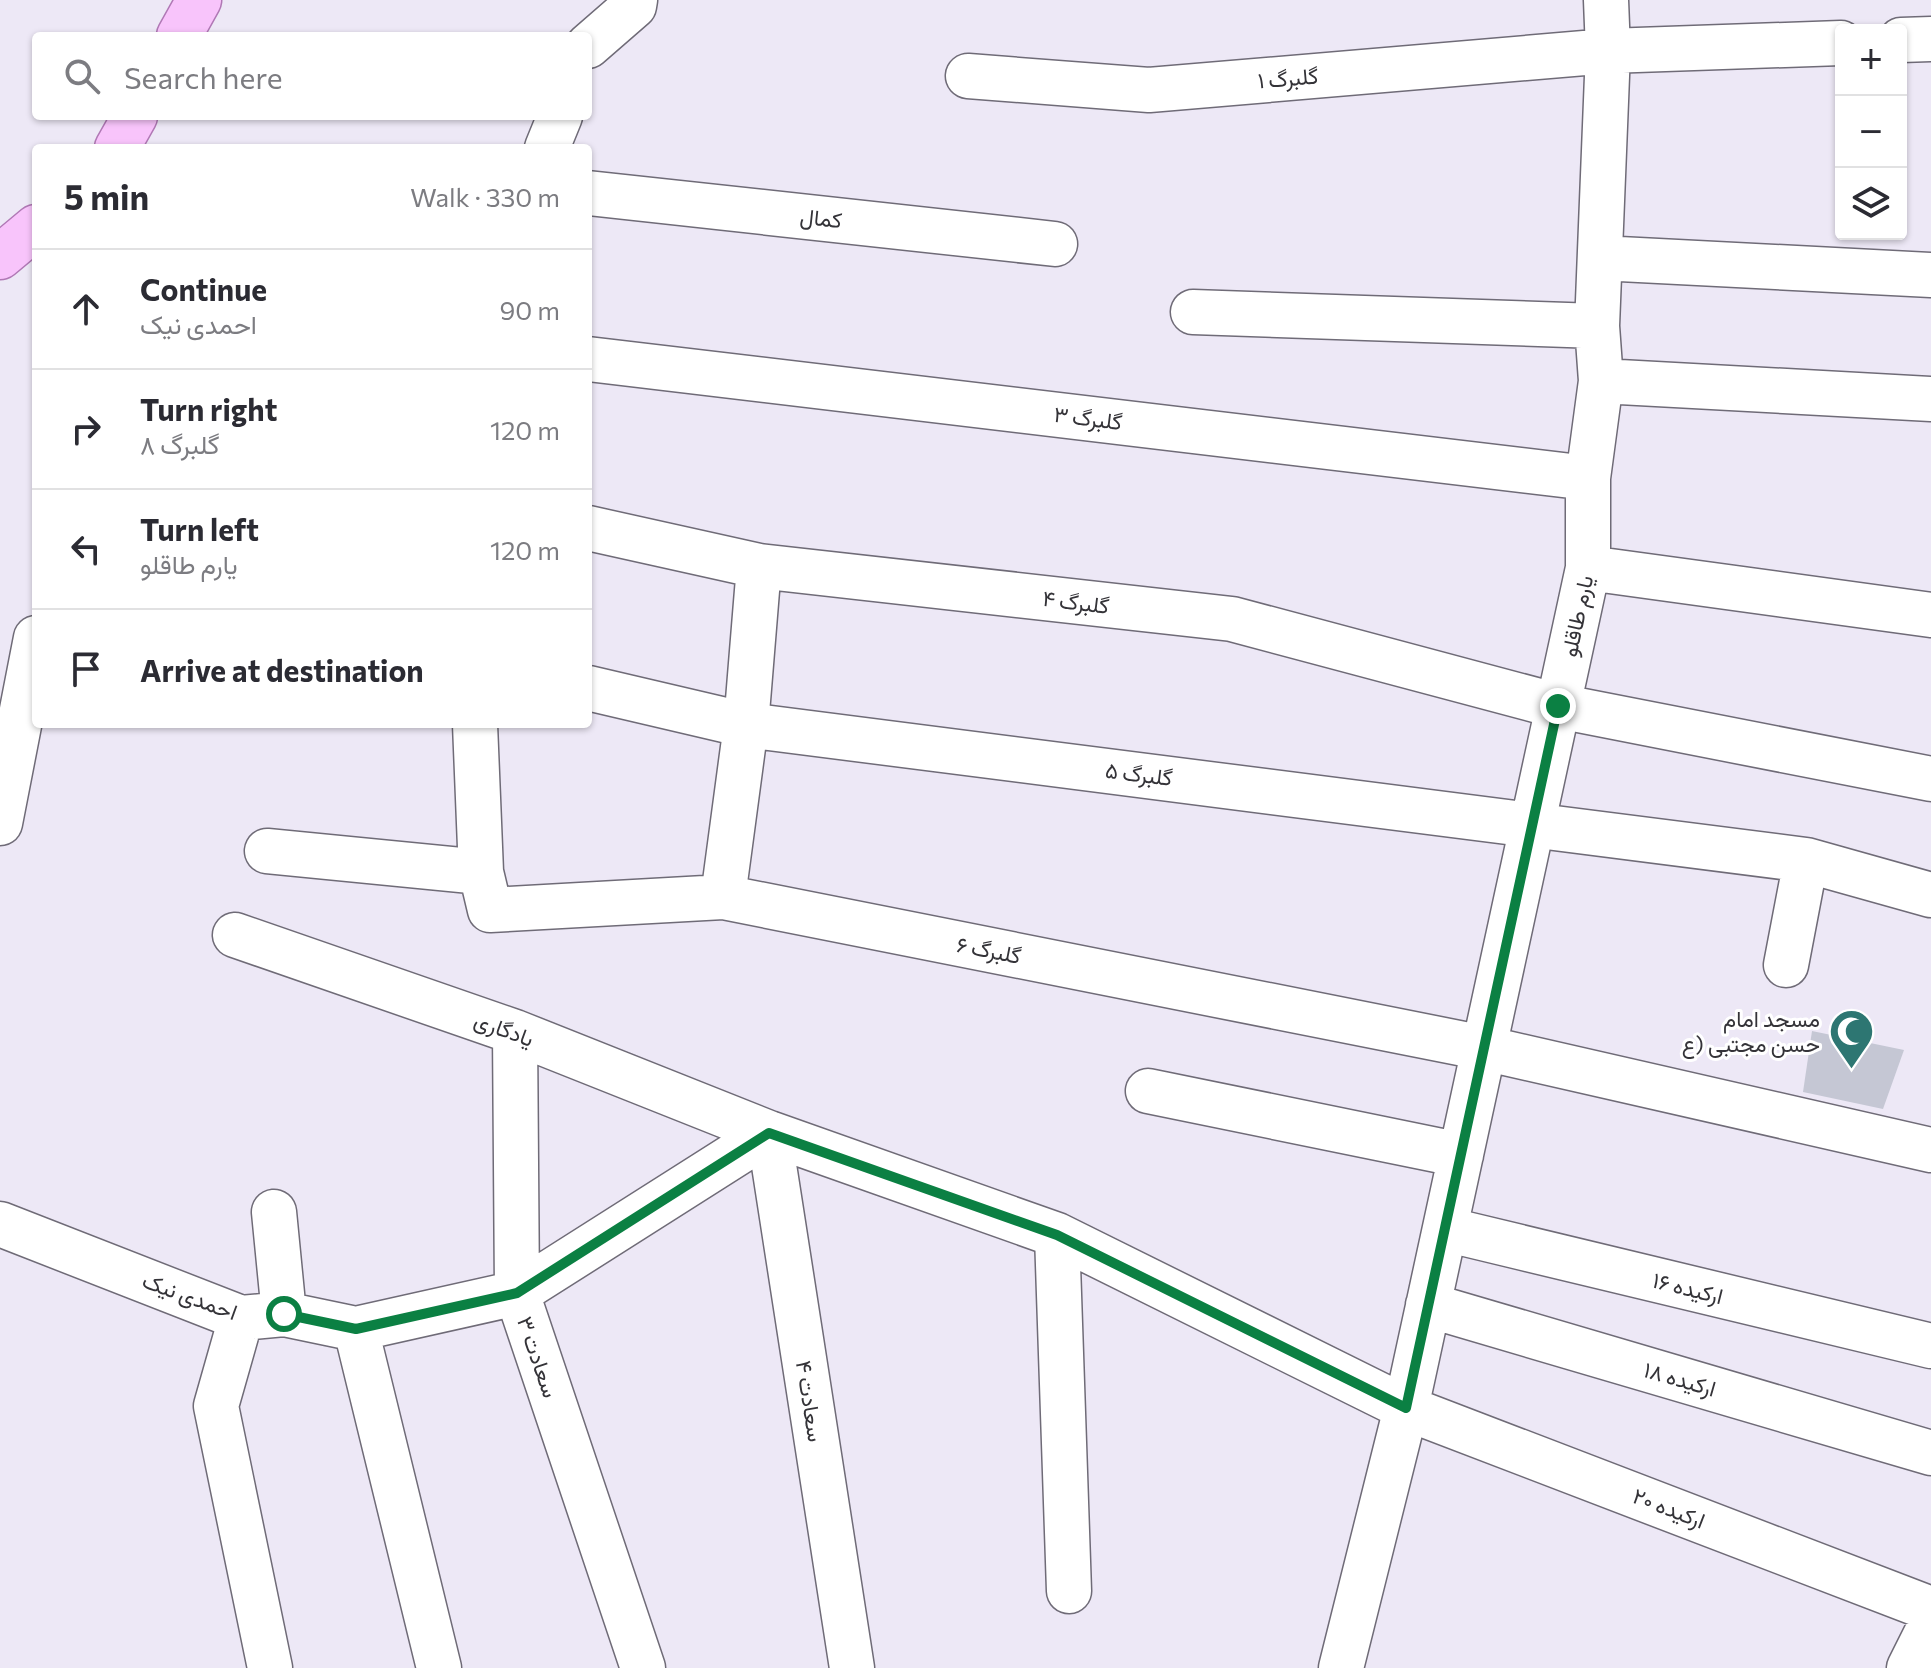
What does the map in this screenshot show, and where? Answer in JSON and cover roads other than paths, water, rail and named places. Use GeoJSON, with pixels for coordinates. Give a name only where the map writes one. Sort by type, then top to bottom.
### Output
{"type":"FeatureCollection","features":[{"type":"Feature","properties":{"kind":"main road"},"geometry":{"type":"LineString","coordinates":[[181,32],[199,0]]}},
{"type":"Feature","properties":{"kind":"main road"},"geometry":{"type":"LineString","coordinates":[[119,144],[133,120]]}},
{"type":"Feature","properties":{"kind":"main road"},"geometry":{"type":"LineString","coordinates":[[0,214],[32,218]]}},
{"type":"Feature","properties":{"kind":"main road"},"geometry":{"type":"LineString","coordinates":[[0,257],[32,230]]}},
{"type":"Feature","properties":{"kind":"street"},"geometry":{"type":"LineString","coordinates":[[592,41],[634,6],[635,0]]}},
{"type":"Feature","properties":{"kind":"street","name":"یارم طاقلو"},"geometry":{"type":"LineString","coordinates":[[1341,1668],[1406,1408],[1588,568],[1588,478],[1601,381],[1597,326],[1608,51],[1606,0]]}},
{"type":"Feature","properties":{"kind":"street"},"geometry":{"type":"LineString","coordinates":[[1907,40],[1931,39]]}},
{"type":"Feature","properties":{"kind":"street","name":"گلبرگ ۱"},"geometry":{"type":"LineString","coordinates":[[968,76],[1149,90],[1608,51],[1835,43]]}},
{"type":"Feature","properties":{"kind":"street"},"geometry":{"type":"LineString","coordinates":[[549,144],[558,120]]}},
{"type":"Feature","properties":{"kind":"street","name":"کمال"},"geometry":{"type":"LineString","coordinates":[[592,193],[1055,244]]}},
{"type":"Feature","properties":{"kind":"street"},"geometry":{"type":"LineString","coordinates":[[1600,258],[1931,275]]}},
{"type":"Feature","properties":{"kind":"street"},"geometry":{"type":"LineString","coordinates":[[1193,312],[1597,326]]}},
{"type":"Feature","properties":{"kind":"street","name":"گلبرگ ۳"},"geometry":{"type":"LineString","coordinates":[[592,359],[1588,478]]}},
{"type":"Feature","properties":{"kind":"street"},"geometry":{"type":"LineString","coordinates":[[1601,381],[1931,399]]}},
{"type":"Feature","properties":{"kind":"street","name":"گلبرگ ۴"},"geometry":{"type":"LineString","coordinates":[[592,529],[759,566],[1232,619],[1558,706],[1931,779]]}},
{"type":"Feature","properties":{"kind":"street"},"geometry":{"type":"LineString","coordinates":[[723,897],[746,725],[759,566]]}},
{"type":"Feature","properties":{"kind":"street"},"geometry":{"type":"LineString","coordinates":[[1588,568],[1931,615]]}},
{"type":"Feature","properties":{"kind":"street"},"geometry":{"type":"LineString","coordinates":[[0,823],[32,659]]}},
{"type":"Feature","properties":{"kind":"street","name":"گلبرگ ۵"},"geometry":{"type":"LineString","coordinates":[[592,689],[746,725],[1806,860],[1931,895]]}},
{"type":"Feature","properties":{"kind":"street"},"geometry":{"type":"LineString","coordinates":[[475,728],[485,891]]}},
{"type":"Feature","properties":{"kind":"street","name":"گلبرگ ۶"},"geometry":{"type":"LineString","coordinates":[[267,851],[485,891],[723,897],[1484,1048],[1931,1150]]}},
{"type":"Feature","properties":{"kind":"street"},"geometry":{"type":"LineString","coordinates":[[1786,965],[1806,860]]}},
{"type":"Feature","properties":{"kind":"street","name":"یادگاری"},"geometry":{"type":"LineString","coordinates":[[235,935],[515,1032],[769,1133],[1057,1235]]}},
{"type":"Feature","properties":{"kind":"street","name":"سعادت ۳"},"geometry":{"type":"LineString","coordinates":[[515,1032],[517,1293],[643,1668]]}},
{"type":"Feature","properties":{"kind":"street"},"geometry":{"type":"LineString","coordinates":[[1148,1091],[1461,1155]]}},
{"type":"Feature","properties":{"kind":"street","name":"احمدی نیک"},"geometry":{"type":"LineString","coordinates":[[0,1224],[241,1318],[284,1314],[356,1329],[517,1293],[769,1133]]}},
{"type":"Feature","properties":{"kind":"street","name":"سعادت ۴"},"geometry":{"type":"LineString","coordinates":[[769,1133],[852,1668]]}},
{"type":"Feature","properties":{"kind":"street"},"geometry":{"type":"LineString","coordinates":[[274,1212],[284,1314]]}},
{"type":"Feature","properties":{"kind":"street","name":"ارکیده ۱۶"},"geometry":{"type":"LineString","coordinates":[[1445,1229],[1931,1346]]}},
{"type":"Feature","properties":{"kind":"street"},"geometry":{"type":"LineString","coordinates":[[1057,1235],[1069,1591]]}},
{"type":"Feature","properties":{"kind":"street","name":"ارکیده ۲۰"},"geometry":{"type":"LineString","coordinates":[[1057,1235],[1406,1408],[1931,1609]]}},
{"type":"Feature","properties":{"kind":"street","name":"ارکیده ۱۸"},"geometry":{"type":"LineString","coordinates":[[1428,1305],[1931,1453]]}},
{"type":"Feature","properties":{"kind":"street"},"geometry":{"type":"LineString","coordinates":[[241,1318],[216,1406],[270,1668]]}},
{"type":"Feature","properties":{"kind":"street"},"geometry":{"type":"LineString","coordinates":[[356,1329],[439,1668]]}},
{"type":"Feature","properties":{"kind":"place","name":"مسجد امام حسن مجتبی (ع"},"geometry":{"type":"Point","coordinates":[1851,1071]}}]}
